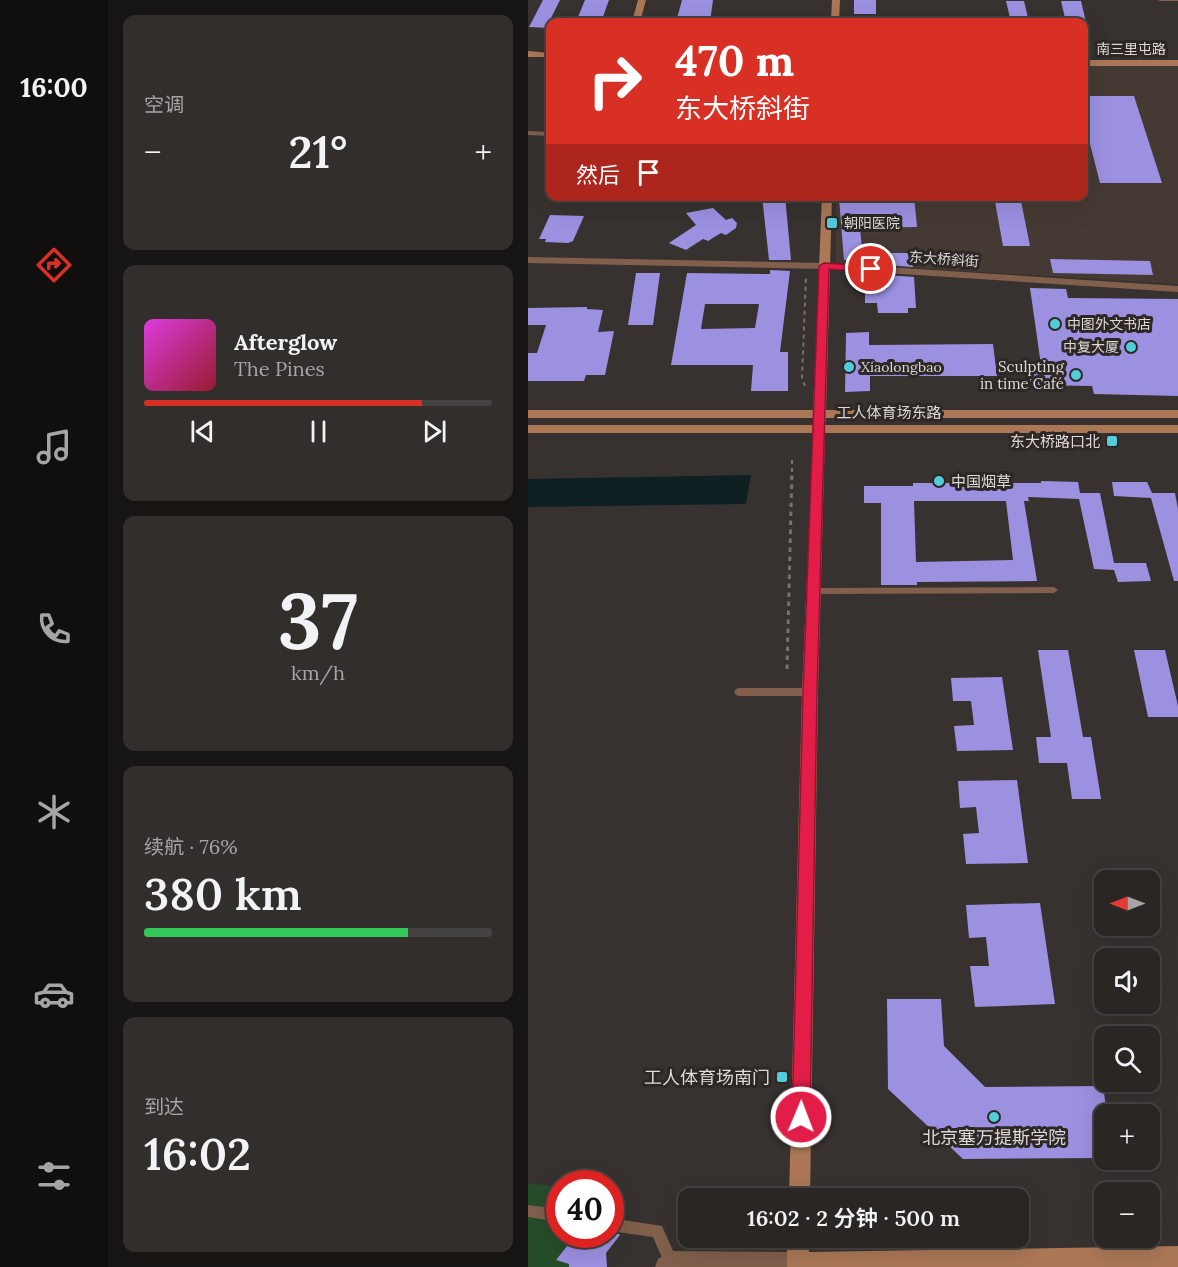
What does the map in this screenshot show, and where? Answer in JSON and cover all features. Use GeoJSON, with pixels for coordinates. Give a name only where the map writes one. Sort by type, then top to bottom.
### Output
{"type":"FeatureCollection","features":[{"type":"Feature","properties":{"kind":"street"},"geometry":{"type":"LineString","coordinates":[[637,18],[642,0]]}},
{"type":"Feature","properties":{"kind":"street"},"geometry":{"type":"LineString","coordinates":[[835,18],[836,0]]}},
{"type":"Feature","properties":{"kind":"street"},"geometry":{"type":"LineString","coordinates":[[528,54],[546,55]]}},
{"type":"Feature","properties":{"kind":"street","name":"南三里屯路"},"geometry":{"type":"LineString","coordinates":[[1088,63],[1178,63]]}},
{"type":"Feature","properties":{"kind":"street"},"geometry":{"type":"LineString","coordinates":[[799,1188],[810,692],[827,201]]}},
{"type":"Feature","properties":{"kind":"street","name":"东大桥斜街"},"geometry":{"type":"LineString","coordinates":[[528,260],[824,266],[1178,288]]}},
{"type":"Feature","properties":{"kind":"street","name":"工人体育场东路"},"geometry":{"type":"LineString","coordinates":[[528,414],[1178,429]]}},
{"type":"Feature","properties":{"kind":"street","name":"工人体育场东路"},"geometry":{"type":"LineString","coordinates":[[528,429],[1178,414]]}},
{"type":"Feature","properties":{"kind":"street"},"geometry":{"type":"LineString","coordinates":[[798,1248],[798,1265]]}},
{"type":"Feature","properties":{"kind":"street"},"geometry":{"type":"LineString","coordinates":[[668,1265],[798,1265],[1178,1257]]}},
{"type":"Feature","properties":{"kind":"lane"},"geometry":{"type":"LineString","coordinates":[[1160,0],[1178,0]]}},
{"type":"Feature","properties":{"kind":"lane"},"geometry":{"type":"LineString","coordinates":[[528,133],[546,134]]}},
{"type":"Feature","properties":{"kind":"lane"},"geometry":{"type":"LineString","coordinates":[[813,591],[1054,590]]}},
{"type":"Feature","properties":{"kind":"lane"},"geometry":{"type":"LineString","coordinates":[[739,692],[810,692]]}},
{"type":"Feature","properties":{"kind":"lane"},"geometry":{"type":"LineString","coordinates":[[528,1212],[546,1214]]}},
{"type":"Feature","properties":{"kind":"lane"},"geometry":{"type":"LineString","coordinates":[[624,1226],[657,1231],[668,1265]]}},
{"type":"Feature","properties":{"kind":"path"},"geometry":{"type":"LineString","coordinates":[[787,669],[792,456]]}},
{"type":"Feature","properties":{"kind":"shaded area"},"geometry":{"type":"Polygon","coordinates":[[[1088,65],[1178,65],[1178,284],[836,263],[836,201],[1088,201],[1088,65]]]}},
{"type":"Feature","properties":{"kind":"shaded area"},"geometry":{"type":"Polygon","coordinates":[[[751,475],[746,504],[528,507],[528,479],[751,475]]]}},
{"type":"Feature","properties":{"kind":"green space"},"geometry":{"type":"Polygon","coordinates":[[[528,1183],[546,1185],[546,1248],[602,1248],[593,1267],[528,1267],[528,1183]]]}},
{"type":"Feature","properties":{"kind":"building"},"geometry":{"type":"Polygon","coordinates":[[[543,0],[560,0],[551,18],[546,18],[546,28],[529,27],[543,0]]]}},
{"type":"Feature","properties":{"kind":"building"},"geometry":{"type":"Polygon","coordinates":[[[585,0],[609,0],[602,18],[578,18],[585,0]]]}},
{"type":"Feature","properties":{"kind":"building"},"geometry":{"type":"Polygon","coordinates":[[[682,0],[713,0],[711,18],[677,18],[682,0]]]}},
{"type":"Feature","properties":{"kind":"building"},"geometry":{"type":"Polygon","coordinates":[[[854,0],[876,0],[876,14],[854,14],[854,0]]]}},
{"type":"Feature","properties":{"kind":"building"},"geometry":{"type":"Polygon","coordinates":[[[1006,1],[1024,1],[1028,18],[1010,18],[1006,1]]]}},
{"type":"Feature","properties":{"kind":"building"},"geometry":{"type":"Polygon","coordinates":[[[1061,1],[1081,1],[1085,18],[1065,18],[1061,1]]]}},
{"type":"Feature","properties":{"kind":"building"},"geometry":{"type":"Polygon","coordinates":[[[1088,96],[1134,96],[1162,183],[1100,183],[1088,136],[1088,96]]]}},
{"type":"Feature","properties":{"kind":"building"},"geometry":{"type":"Polygon","coordinates":[[[763,201],[785,201],[791,260],[769,260],[763,201]]]}},
{"type":"Feature","properties":{"kind":"building"},"geometry":{"type":"Polygon","coordinates":[[[839,201],[914,201],[917,227],[860,228],[863,260],[844,260],[839,201]]]}},
{"type":"Feature","properties":{"kind":"building"},"geometry":{"type":"Polygon","coordinates":[[[995,201],[1021,201],[1030,246],[1003,246],[995,201]]]}},
{"type":"Feature","properties":{"kind":"building"},"geometry":{"type":"Polygon","coordinates":[[[713,208],[726,220],[732,218],[737,223],[736,228],[726,235],[721,233],[708,241],[703,239],[686,250],[669,243],[696,225],[686,213],[713,208]]]}},
{"type":"Feature","properties":{"kind":"building"},"geometry":{"type":"Polygon","coordinates":[[[550,215],[584,216],[573,241],[568,243],[545,242],[546,239],[539,239],[550,215]]]}},
{"type":"Feature","properties":{"kind":"building"},"geometry":{"type":"Polygon","coordinates":[[[885,253],[912,253],[913,267],[886,265],[885,253]]]}},
{"type":"Feature","properties":{"kind":"building"},"geometry":{"type":"Polygon","coordinates":[[[1050,259],[1150,261],[1153,275],[1053,273],[1050,259]]]}},
{"type":"Feature","properties":{"kind":"building"},"geometry":{"type":"Polygon","coordinates":[[[770,270],[790,271],[780,352],[788,352],[788,391],[751,391],[753,365],[671,365],[687,273],[770,274],[770,270]],[[705,304],[701,329],[755,328],[759,304],[705,304]]]}},
{"type":"Feature","properties":{"kind":"building"},"geometry":{"type":"Polygon","coordinates":[[[636,273],[660,273],[653,325],[628,325],[636,273]]]}},
{"type":"Feature","properties":{"kind":"building"},"geometry":{"type":"Polygon","coordinates":[[[887,275],[914,277],[916,308],[908,308],[908,313],[878,313],[877,303],[865,303],[865,289],[887,289],[887,275]]]}},
{"type":"Feature","properties":{"kind":"building","name":"中复大厦"},"geometry":{"type":"Polygon","coordinates":[[[1030,288],[1066,289],[1068,298],[1178,299],[1178,396],[1094,394],[1092,386],[1031,385],[1029,372],[1042,372],[1030,288]]]}},
{"type":"Feature","properties":{"kind":"building"},"geometry":{"type":"Polygon","coordinates":[[[587,307],[587,309],[603,310],[598,332],[614,331],[605,375],[586,375],[584,381],[528,381],[528,353],[537,353],[546,325],[528,325],[528,308],[587,307]]]}},
{"type":"Feature","properties":{"kind":"building"},"geometry":{"type":"Polygon","coordinates":[[[869,332],[869,345],[993,344],[997,376],[870,376],[870,391],[845,392],[846,333],[869,332]]]}},
{"type":"Feature","properties":{"kind":"building"},"geometry":{"type":"Polygon","coordinates":[[[1041,481],[1078,482],[1080,493],[1100,493],[1114,563],[1146,563],[1151,581],[1118,582],[1114,570],[1094,569],[1079,499],[1028,497],[1029,501],[1024,501],[1037,581],[917,582],[917,585],[881,585],[881,503],[864,503],[864,486],[913,486],[913,483],[1041,483],[1041,481]],[[914,501],[916,562],[1013,560],[1006,501],[914,501]]]}},
{"type":"Feature","properties":{"kind":"building"},"geometry":{"type":"Polygon","coordinates":[[[1112,482],[1147,482],[1152,493],[1175,493],[1178,509],[1178,581],[1174,581],[1151,498],[1114,496],[1112,482]]]}},
{"type":"Feature","properties":{"kind":"building"},"geometry":{"type":"Polygon","coordinates":[[[1038,650],[1068,650],[1083,737],[1091,737],[1101,799],[1072,799],[1067,763],[1039,763],[1036,737],[1051,737],[1038,650]]]}},
{"type":"Feature","properties":{"kind":"building"},"geometry":{"type":"Polygon","coordinates":[[[1134,650],[1165,650],[1178,706],[1178,717],[1148,717],[1134,650]]]}},
{"type":"Feature","properties":{"kind":"building"},"geometry":{"type":"Polygon","coordinates":[[[1002,677],[1013,750],[957,751],[954,726],[974,725],[971,701],[953,701],[951,678],[1002,677]]]}},
{"type":"Feature","properties":{"kind":"building"},"geometry":{"type":"Polygon","coordinates":[[[1017,780],[1028,863],[966,864],[963,834],[979,833],[976,807],[960,808],[958,781],[1017,780]]]}},
{"type":"Feature","properties":{"kind":"building"},"geometry":{"type":"Polygon","coordinates":[[[1040,903],[1055,1004],[975,1007],[970,966],[989,966],[986,937],[969,938],[966,905],[1040,903]]]}},
{"type":"Feature","properties":{"kind":"building"},"geometry":{"type":"Polygon","coordinates":[[[887,999],[941,999],[944,1046],[985,1087],[1094,1086],[1094,1092],[1104,1092],[1106,1104],[1094,1104],[1094,1158],[963,1159],[888,1089],[887,999]]]}},
{"type":"Feature","properties":{"kind":"building"},"geometry":{"type":"Polygon","coordinates":[[[566,1248],[610,1248],[606,1253],[607,1267],[569,1267],[569,1264],[556,1260],[566,1248]]]}},
{"type":"Feature","properties":{"kind":"place","name":"朝阳医院"},"geometry":{"type":"Point","coordinates":[832,223]}},
{"type":"Feature","properties":{"kind":"place","name":"中图外文书店"},"geometry":{"type":"Point","coordinates":[1055,324]}},
{"type":"Feature","properties":{"kind":"place","name":"中复大厦"},"geometry":{"type":"Point","coordinates":[1131,347]}},
{"type":"Feature","properties":{"kind":"place","name":"Xiaolongbao"},"geometry":{"type":"Point","coordinates":[849,367]}},
{"type":"Feature","properties":{"kind":"place","name":"Sculpting in time Café"},"geometry":{"type":"Point","coordinates":[1076,375]}},
{"type":"Feature","properties":{"kind":"place","name":"东大桥路口北"},"geometry":{"type":"Point","coordinates":[1112,441]}},
{"type":"Feature","properties":{"kind":"place","name":"中国烟草"},"geometry":{"type":"Point","coordinates":[939,481]}},
{"type":"Feature","properties":{"kind":"place","name":"工人体育场南门"},"geometry":{"type":"Point","coordinates":[782,1077]}},
{"type":"Feature","properties":{"kind":"place","name":"北京塞万提斯学院"},"geometry":{"type":"Point","coordinates":[994,1117]}},
{"type":"Feature","properties":{"kind":"route"},"geometry":{"type":"LineString","coordinates":[[801,1117],[810,692],[824,266],[871,269]]}}]}
